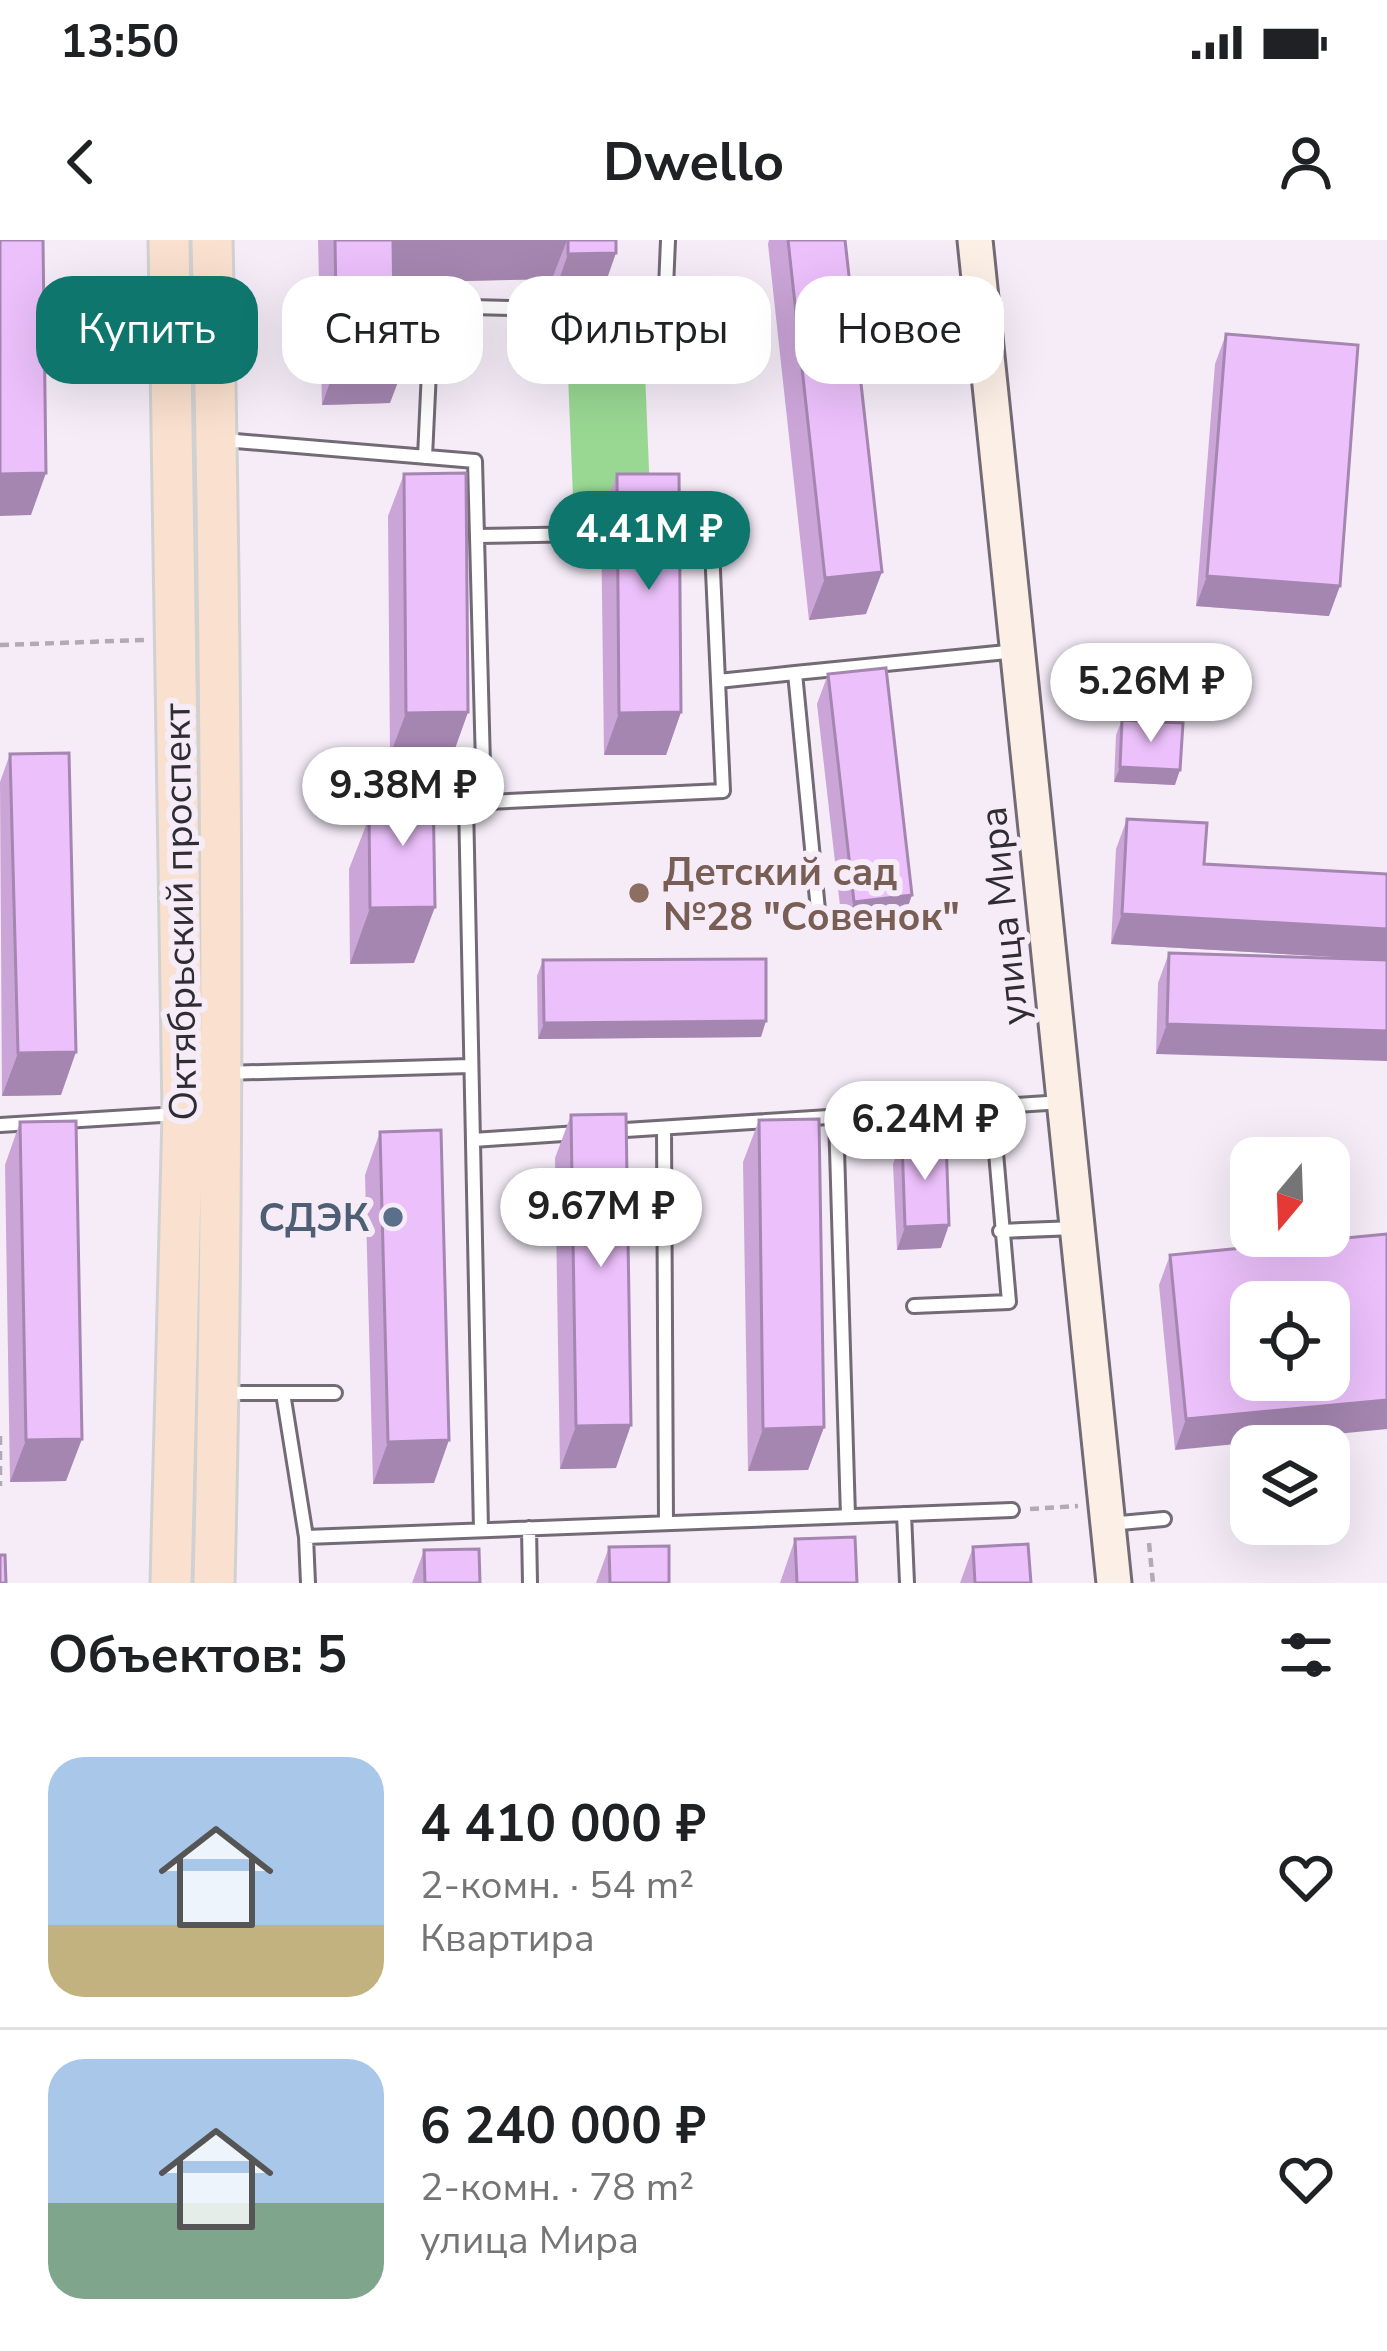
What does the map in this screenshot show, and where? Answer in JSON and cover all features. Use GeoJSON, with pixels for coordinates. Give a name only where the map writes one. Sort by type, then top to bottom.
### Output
{"type":"FeatureCollection","features":[{"type":"Feature","properties":{"kind":"main road","name":"Октябрьский проспект"},"geometry":{"type":"LineString","coordinates":[[169,240],[183,1114],[171,1583]]}},
{"type":"Feature","properties":{"kind":"main road","name":"Октябрьский проспект"},"geometry":{"type":"LineString","coordinates":[[212,240],[220,1073],[214,1583]]}},
{"type":"Feature","properties":{"kind":"street","name":"улица Мира"},"geometry":{"type":"LineString","coordinates":[[975,240],[1064,1102],[1084,1181],[1078,1228],[1114,1583]]}},
{"type":"Feature","properties":{"kind":"lane"},"geometry":{"type":"LineString","coordinates":[[425,457],[433,306],[665,312],[668,240]]}},
{"type":"Feature","properties":{"kind":"lane"},"geometry":{"type":"LineString","coordinates":[[217,440],[475,461],[484,802]]}},
{"type":"Feature","properties":{"kind":"lane"},"geometry":{"type":"LineString","coordinates":[[481,1530],[466,803],[723,791],[711,527]]}},
{"type":"Feature","properties":{"kind":"lane"},"geometry":{"type":"LineString","coordinates":[[477,536],[589,534]]}},
{"type":"Feature","properties":{"kind":"lane"},"geometry":{"type":"LineString","coordinates":[[718,681],[1018,651]]}},
{"type":"Feature","properties":{"kind":"lane"},"geometry":{"type":"LineString","coordinates":[[795,673],[818,910]]}},
{"type":"Feature","properties":{"kind":"lane"},"geometry":{"type":"LineString","coordinates":[[220,1073],[470,1066]]}},
{"type":"Feature","properties":{"kind":"lane"},"geometry":{"type":"LineString","coordinates":[[473,1140],[1064,1102]]}},
{"type":"Feature","properties":{"kind":"lane"},"geometry":{"type":"LineString","coordinates":[[914,1306],[1009,1302],[999,1277],[992,1106]]}},
{"type":"Feature","properties":{"kind":"lane"},"geometry":{"type":"LineString","coordinates":[[0,1125],[183,1114]]}},
{"type":"Feature","properties":{"kind":"lane"},"geometry":{"type":"LineString","coordinates":[[836,1116],[848,1516]]}},
{"type":"Feature","properties":{"kind":"lane"},"geometry":{"type":"LineString","coordinates":[[664,1128],[666,1523]]}},
{"type":"Feature","properties":{"kind":"lane"},"geometry":{"type":"LineString","coordinates":[[1000,1231],[1078,1228]]}},
{"type":"Feature","properties":{"kind":"lane"},"geometry":{"type":"LineString","coordinates":[[219,1393],[335,1393]]}},
{"type":"Feature","properties":{"kind":"lane"},"geometry":{"type":"LineString","coordinates":[[284,1393],[306,1538],[308,1583]]}},
{"type":"Feature","properties":{"kind":"lane"},"geometry":{"type":"LineString","coordinates":[[306,1538],[1012,1510]]}},
{"type":"Feature","properties":{"kind":"lane"},"geometry":{"type":"LineString","coordinates":[[904,1514],[907,1583]]}},
{"type":"Feature","properties":{"kind":"lane"},"geometry":{"type":"LineString","coordinates":[[1108,1524],[1165,1519]]}},
{"type":"Feature","properties":{"kind":"lane"},"geometry":{"type":"LineString","coordinates":[[529,1528],[530,1583]]}},
{"type":"Feature","properties":{"kind":"path"},"geometry":{"type":"LineString","coordinates":[[0,646],[146,640]]}},
{"type":"Feature","properties":{"kind":"path"},"geometry":{"type":"LineString","coordinates":[[0,1436],[0,1486]]}},
{"type":"Feature","properties":{"kind":"green space"},"geometry":{"type":"Polygon","coordinates":[[[568,384],[645,384],[650,494],[573,497],[568,384]]]}},
{"type":"Feature","properties":{"kind":"building"},"geometry":{"type":"Polygon","coordinates":[[[0,240],[43,240],[43,276],[36,276],[36,384],[45,384],[46,473],[0,474],[0,240]]]}},
{"type":"Feature","properties":{"kind":"building"},"geometry":{"type":"Polygon","coordinates":[[[335,240],[393,240],[393,276],[336,276],[335,240]]]}},
{"type":"Feature","properties":{"kind":"building"},"geometry":{"type":"Polygon","coordinates":[[[568,240],[616,240],[616,253],[568,254],[568,240]]]}},
{"type":"Feature","properties":{"kind":"building"},"geometry":{"type":"Polygon","coordinates":[[[788,240],[845,240],[849,276],[795,276],[795,304],[788,240]]]}},
{"type":"Feature","properties":{"kind":"building"},"geometry":{"type":"Polygon","coordinates":[[[1226,334],[1358,345],[1340,586],[1207,576],[1226,334]]]}},
{"type":"Feature","properties":{"kind":"building"},"geometry":{"type":"Polygon","coordinates":[[[804,384],[861,384],[882,572],[825,578],[804,384]]]}},
{"type":"Feature","properties":{"kind":"building"},"geometry":{"type":"Polygon","coordinates":[[[466,473],[468,712],[406,713],[404,474],[466,473]]]}},
{"type":"Feature","properties":{"kind":"building"},"geometry":{"type":"Polygon","coordinates":[[[617,474],[679,474],[681,712],[619,713],[617,474]]]}},
{"type":"Feature","properties":{"kind":"building"},"geometry":{"type":"Polygon","coordinates":[[[886,668],[912,895],[854,902],[828,674],[886,668]]]}},
{"type":"Feature","properties":{"kind":"building"},"geometry":{"type":"Polygon","coordinates":[[[1122,720],[1183,723],[1180,770],[1120,767],[1122,720]]]}},
{"type":"Feature","properties":{"kind":"building"},"geometry":{"type":"Polygon","coordinates":[[[69,753],[76,1052],[18,1053],[10,754],[69,753]]]}},
{"type":"Feature","properties":{"kind":"building"},"geometry":{"type":"Polygon","coordinates":[[[381,787],[433,787],[435,907],[370,908],[369,812],[381,812],[381,787]]]}},
{"type":"Feature","properties":{"kind":"building"},"geometry":{"type":"Polygon","coordinates":[[[1127,819],[1207,823],[1204,864],[1387,874],[1387,929],[1122,914],[1127,819]]]}},
{"type":"Feature","properties":{"kind":"building"},"geometry":{"type":"Polygon","coordinates":[[[1169,953],[1387,960],[1387,1031],[1167,1024],[1169,953]]]}},
{"type":"Feature","properties":{"kind":"building"},"geometry":{"type":"Polygon","coordinates":[[[766,959],[766,1021],[544,1023],[543,960],[766,959]]]}},
{"type":"Feature","properties":{"kind":"building"},"geometry":{"type":"Polygon","coordinates":[[[626,1114],[631,1425],[576,1426],[571,1115],[626,1114]]]}},
{"type":"Feature","properties":{"kind":"building"},"geometry":{"type":"Polygon","coordinates":[[[819,1119],[824,1427],[763,1429],[759,1120],[819,1119]]]}},
{"type":"Feature","properties":{"kind":"building"},"geometry":{"type":"Polygon","coordinates":[[[76,1121],[82,1439],[26,1440],[20,1122],[76,1121]]]}},
{"type":"Feature","properties":{"kind":"building"},"geometry":{"type":"Polygon","coordinates":[[[441,1130],[449,1440],[388,1442],[380,1132],[441,1130]]]}},
{"type":"Feature","properties":{"kind":"building"},"geometry":{"type":"Polygon","coordinates":[[[946,1139],[949,1225],[905,1227],[902,1140],[946,1139]]]}},
{"type":"Feature","properties":{"kind":"building"},"geometry":{"type":"Polygon","coordinates":[[[1387,1234],[1387,1400],[1186,1419],[1170,1255],[1230,1249],[1230,1257],[1350,1257],[1350,1238],[1387,1234]]]}},
{"type":"Feature","properties":{"kind":"building"},"geometry":{"type":"Polygon","coordinates":[[[855,1537],[857,1583],[797,1583],[795,1539],[855,1537]]]}},
{"type":"Feature","properties":{"kind":"building"},"geometry":{"type":"Polygon","coordinates":[[[1028,1544],[1031,1583],[975,1583],[973,1547],[1028,1544]]]}},
{"type":"Feature","properties":{"kind":"building"},"geometry":{"type":"Polygon","coordinates":[[[669,1546],[669,1583],[610,1583],[609,1547],[669,1546]]]}},
{"type":"Feature","properties":{"kind":"building"},"geometry":{"type":"Polygon","coordinates":[[[479,1549],[480,1583],[425,1583],[424,1550],[479,1549]]]}},
{"type":"Feature","properties":{"kind":"building"},"geometry":{"type":"Polygon","coordinates":[[[0,1555],[5,1555],[6,1583],[0,1583],[0,1555]]]}},
{"type":"Feature","properties":{"kind":"place","name":"Детский сад №28 \"Совенок\""},"geometry":{"type":"Point","coordinates":[639,893]}},
{"type":"Feature","properties":{"kind":"place","name":"СДЭК"},"geometry":{"type":"Point","coordinates":[393,1217]}}]}
